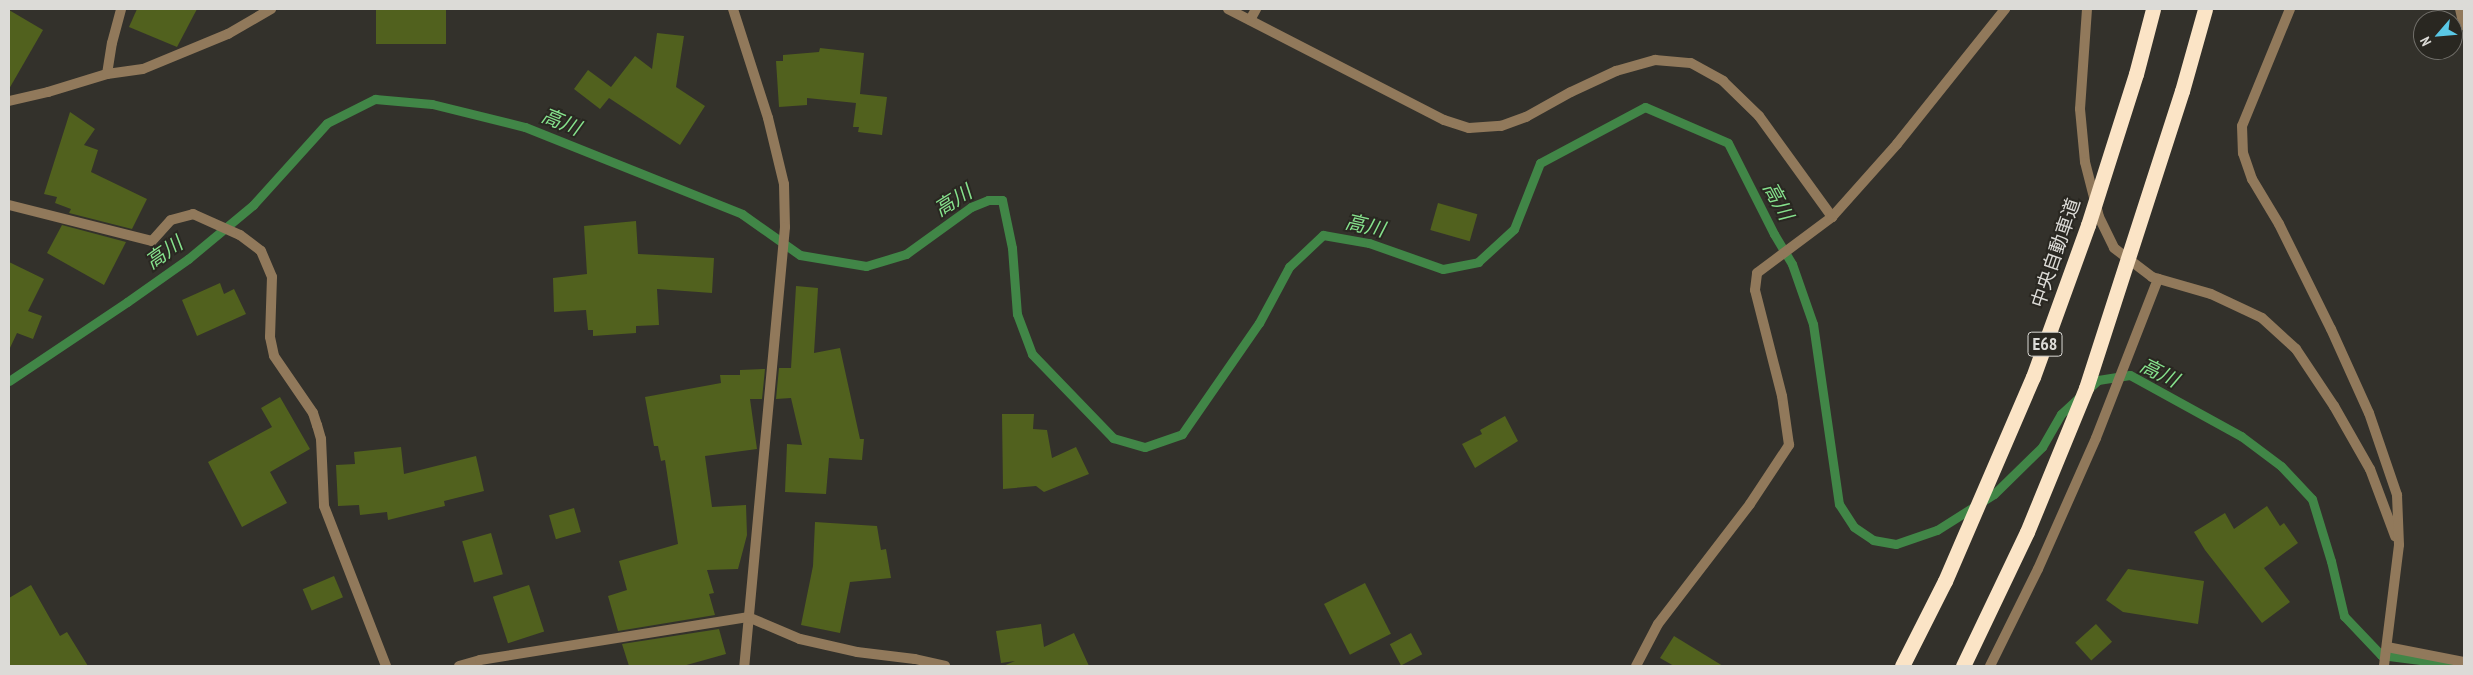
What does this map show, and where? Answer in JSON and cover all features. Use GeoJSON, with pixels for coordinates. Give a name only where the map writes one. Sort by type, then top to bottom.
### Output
{"type":"FeatureCollection","features":[{"type":"Feature","properties":{"kind":"highway","name":"中央自動車道"},"geometry":{"type":"LineString","coordinates":[[1902,666],[1949,573],[2033,377],[2088,225],[2136,74],[2154,9]]}},
{"type":"Feature","properties":{"kind":"highway"},"geometry":{"type":"LineString","coordinates":[[1964,666],[2027,532],[2086,388],[2182,91],[2205,9]]}},
{"type":"Feature","properties":{"kind":"street"},"geometry":{"type":"LineString","coordinates":[[107,74],[112,43],[122,9]]}},
{"type":"Feature","properties":{"kind":"street"},"geometry":{"type":"LineString","coordinates":[[9,101],[48,92],[107,74],[143,70],[228,34],[271,9]]}},
{"type":"Feature","properties":{"kind":"street"},"geometry":{"type":"LineString","coordinates":[[733,9],[768,118],[784,184],[785,227],[744,666]]}},
{"type":"Feature","properties":{"kind":"street"},"geometry":{"type":"LineString","coordinates":[[1228,9],[1444,120],[1469,128],[1501,126],[1526,117],[1571,92],[1616,71],[1655,60],[1691,62],[1723,81],[1759,116],[1832,217]]}},
{"type":"Feature","properties":{"kind":"street"},"geometry":{"type":"LineString","coordinates":[[1250,20],[1256,9]]}},
{"type":"Feature","properties":{"kind":"street"},"geometry":{"type":"LineString","coordinates":[[1636,666],[1658,624],[1750,504],[1789,445],[1782,396],[1755,290],[1757,273],[1832,217],[1897,144],[2005,9]]}},
{"type":"Feature","properties":{"kind":"street"},"geometry":{"type":"LineString","coordinates":[[2086,9],[2080,108],[2085,162],[2097,208],[2114,248],[2152,277],[2210,294],[2262,318],[2296,349],[2334,406],[2370,469],[2399,545]]}},
{"type":"Feature","properties":{"kind":"street"},"geometry":{"type":"LineString","coordinates":[[2290,9],[2242,126],[2243,153],[2252,179],[2280,224],[2369,413],[2397,495],[2399,545],[2384,666]]}},
{"type":"Feature","properties":{"kind":"street"},"geometry":{"type":"LineString","coordinates":[[2460,9],[2464,26]]}},
{"type":"Feature","properties":{"kind":"street"},"geometry":{"type":"LineString","coordinates":[[9,205],[152,241],[171,220],[193,214],[240,235],[261,251],[272,277],[270,337],[274,356],[313,413],[321,439],[324,506],[386,666]]}},
{"type":"Feature","properties":{"kind":"street"},"geometry":{"type":"LineString","coordinates":[[1990,666],[2038,569],[2096,438],[2158,279]]}},
{"type":"Feature","properties":{"kind":"street"},"geometry":{"type":"LineString","coordinates":[[459,666],[480,660],[748,617],[800,639],[857,652],[915,659],[944,666]]}},
{"type":"Feature","properties":{"kind":"street"},"geometry":{"type":"LineString","coordinates":[[2387,647],[2464,662]]}},
{"type":"Feature","properties":{"kind":"building"},"geometry":{"type":"Polygon","coordinates":[[[137,9],[197,9],[177,47],[129,27],[137,9]]]}},
{"type":"Feature","properties":{"kind":"building"},"geometry":{"type":"Polygon","coordinates":[[[376,9],[446,9],[446,44],[376,44],[376,9]]]}},
{"type":"Feature","properties":{"kind":"building"},"geometry":{"type":"Polygon","coordinates":[[[9,10],[43,30],[9,89],[9,10]]]}},
{"type":"Feature","properties":{"kind":"building"},"geometry":{"type":"Polygon","coordinates":[[[657,33],[684,36],[676,87],[705,106],[680,145],[609,98],[600,109],[574,89],[588,70],[611,87],[635,56],[652,69],[657,33]]]}},
{"type":"Feature","properties":{"kind":"building"},"geometry":{"type":"Polygon","coordinates":[[[820,48],[864,53],[860,94],[887,97],[882,135],[858,132],[859,127],[853,127],[856,103],[807,98],[807,105],[779,107],[776,61],[783,61],[783,55],[819,52],[820,48]]]}},
{"type":"Feature","properties":{"kind":"building"},"geometry":{"type":"Polygon","coordinates":[[[70,112],[95,129],[84,145],[98,150],[91,172],[147,199],[132,229],[69,213],[71,209],[55,203],[57,197],[44,194],[70,112]]]}},
{"type":"Feature","properties":{"kind":"building"},"geometry":{"type":"Polygon","coordinates":[[[1438,203],[1477,214],[1470,241],[1430,230],[1438,203]]]}},
{"type":"Feature","properties":{"kind":"building"},"geometry":{"type":"Polygon","coordinates":[[[636,221],[638,254],[714,258],[712,293],[657,289],[659,325],[636,326],[636,333],[593,336],[593,330],[588,330],[586,310],[554,312],[553,278],[587,274],[584,226],[636,221]]]}},
{"type":"Feature","properties":{"kind":"building"},"geometry":{"type":"Polygon","coordinates":[[[62,225],[126,242],[104,285],[47,253],[62,225]]]}},
{"type":"Feature","properties":{"kind":"building"},"geometry":{"type":"Polygon","coordinates":[[[9,262],[44,279],[28,311],[42,316],[33,339],[17,333],[9,350],[9,262]]]}},
{"type":"Feature","properties":{"kind":"building"},"geometry":{"type":"Polygon","coordinates":[[[220,283],[224,294],[234,289],[246,314],[197,336],[182,300],[220,283]]]}},
{"type":"Feature","properties":{"kind":"building"},"geometry":{"type":"Polygon","coordinates":[[[796,286],[818,288],[814,353],[840,348],[860,439],[864,439],[862,460],[829,458],[826,494],[785,492],[787,444],[802,445],[791,398],[776,399],[779,368],[791,368],[796,286]]]}},
{"type":"Feature","properties":{"kind":"building"},"geometry":{"type":"Polygon","coordinates":[[[765,369],[762,399],[750,399],[757,449],[705,456],[712,507],[746,505],[747,535],[738,569],[707,570],[714,593],[709,594],[715,615],[618,631],[608,596],[627,590],[619,561],[678,544],[665,460],[661,461],[658,446],[654,446],[645,397],[721,383],[720,375],[740,375],[740,370],[765,369]]]}},
{"type":"Feature","properties":{"kind":"building"},"geometry":{"type":"Polygon","coordinates":[[[280,397],[310,449],[270,472],[287,503],[242,527],[208,462],[272,427],[261,408],[280,397]]]}},
{"type":"Feature","properties":{"kind":"building"},"geometry":{"type":"Polygon","coordinates":[[[1002,414],[1034,414],[1033,429],[1047,430],[1052,458],[1076,447],[1089,474],[1044,492],[1036,486],[1003,489],[1002,414]]]}},
{"type":"Feature","properties":{"kind":"building"},"geometry":{"type":"Polygon","coordinates":[[[1505,416],[1518,441],[1475,468],[1462,444],[1482,434],[1480,430],[1505,416]]]}},
{"type":"Feature","properties":{"kind":"building"},"geometry":{"type":"Polygon","coordinates":[[[401,447],[404,474],[476,456],[484,491],[444,501],[445,506],[388,520],[387,512],[360,515],[359,505],[338,506],[336,465],[355,464],[354,452],[401,447]]]}},
{"type":"Feature","properties":{"kind":"building"},"geometry":{"type":"Polygon","coordinates":[[[2267,506],[2280,526],[2284,523],[2298,543],[2264,568],[2290,602],[2262,623],[2205,550],[2194,532],[2225,513],[2234,529],[2267,506]]]}},
{"type":"Feature","properties":{"kind":"building"},"geometry":{"type":"Polygon","coordinates":[[[574,508],[581,532],[556,539],[549,515],[574,508]]]}},
{"type":"Feature","properties":{"kind":"building"},"geometry":{"type":"Polygon","coordinates":[[[815,522],[877,526],[881,550],[886,549],[891,578],[850,582],[840,633],[801,625],[813,566],[815,522]]]}},
{"type":"Feature","properties":{"kind":"building"},"geometry":{"type":"Polygon","coordinates":[[[491,533],[503,574],[474,583],[462,541],[491,533]]]}},
{"type":"Feature","properties":{"kind":"building"},"geometry":{"type":"Polygon","coordinates":[[[2128,569],[2204,581],[2198,624],[2123,612],[2106,600],[2128,569]]]}},
{"type":"Feature","properties":{"kind":"building"},"geometry":{"type":"Polygon","coordinates":[[[334,576],[343,597],[312,610],[303,589],[334,576]]]}},
{"type":"Feature","properties":{"kind":"building"},"geometry":{"type":"Polygon","coordinates":[[[1365,583],[1391,634],[1350,655],[1324,604],[1365,583]]]}},
{"type":"Feature","properties":{"kind":"building"},"geometry":{"type":"Polygon","coordinates":[[[31,585],[60,636],[67,632],[88,666],[9,666],[9,598],[31,585]]]}},
{"type":"Feature","properties":{"kind":"building"},"geometry":{"type":"Polygon","coordinates":[[[529,585],[544,632],[508,643],[493,597],[529,585]]]}},
{"type":"Feature","properties":{"kind":"building"},"geometry":{"type":"Polygon","coordinates":[[[1041,624],[1044,647],[1074,633],[1089,666],[1003,666],[1015,661],[1001,663],[996,631],[1041,624]]]}},
{"type":"Feature","properties":{"kind":"building"},"geometry":{"type":"Polygon","coordinates":[[[2096,624],[2112,642],[2091,661],[2075,643],[2096,624]]]}},
{"type":"Feature","properties":{"kind":"building"},"geometry":{"type":"Polygon","coordinates":[[[719,629],[726,654],[683,666],[629,666],[622,644],[719,629]]]}},
{"type":"Feature","properties":{"kind":"building"},"geometry":{"type":"Polygon","coordinates":[[[1411,633],[1422,654],[1401,665],[1390,644],[1411,633]]]}},
{"type":"Feature","properties":{"kind":"building"},"geometry":{"type":"Polygon","coordinates":[[[1674,636],[1723,666],[1674,666],[1660,658],[1674,636]]]}},
{"type":"Feature","properties":{"kind":"waterway","name":"高川"},"geometry":{"type":"LineString","coordinates":[[9,381],[188,259],[253,205],[327,123],[375,99],[432,104],[525,127],[742,214],[800,255],[866,266],[906,254],[971,207],[988,200],[1002,200],[1012,248],[1017,314],[1032,354],[1113,438],[1145,447],[1182,434],[1259,323],[1289,267],[1323,235],[1369,243],[1443,269],[1478,262],[1514,229],[1540,163],[1645,107],[1728,143],[1774,234],[1792,264],[1813,324],[1839,504],[1854,527],[1873,540],[1896,544],[1937,530],[1994,494],[2042,447],[2061,414],[2098,380],[2130,375],[2241,436],[2281,466],[2312,499],[2331,561],[2344,616],[2381,655],[2459,665]]}}]}
